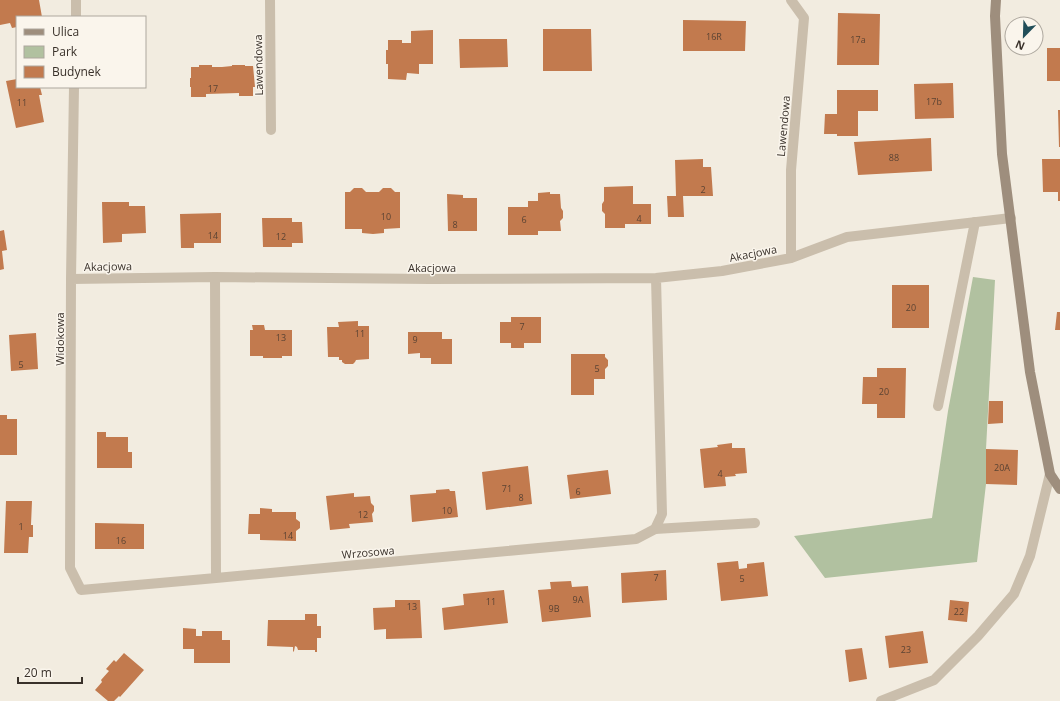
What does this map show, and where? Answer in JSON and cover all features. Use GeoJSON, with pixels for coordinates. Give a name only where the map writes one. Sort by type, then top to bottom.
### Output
{"type":"FeatureCollection","features":[{"type":"Feature","properties":{"kind":"street"},"geometry":{"type":"LineString","coordinates":[[76,0],[76,16]]}},
{"type":"Feature","properties":{"kind":"street","name":"Lawendowa"},"geometry":{"type":"LineString","coordinates":[[270,0],[271,130]]}},
{"type":"Feature","properties":{"kind":"street","name":"Lawendowa"},"geometry":{"type":"LineString","coordinates":[[790,0],[804,18],[791,170],[791,258]]}},
{"type":"Feature","properties":{"kind":"street"},"geometry":{"type":"LineString","coordinates":[[996,0],[995,16],[1002,154],[1030,372],[1050,474],[1060,489]]}},
{"type":"Feature","properties":{"kind":"street","name":"Widokowa"},"geometry":{"type":"LineString","coordinates":[[74,88],[71,279],[70,568],[81,590]]}},
{"type":"Feature","properties":{"kind":"street","name":"Akacjowa"},"geometry":{"type":"LineString","coordinates":[[71,279],[215,277],[430,279],[656,278],[722,272],[791,258],[847,237],[1011,218]]}},
{"type":"Feature","properties":{"kind":"street"},"geometry":{"type":"LineString","coordinates":[[938,406],[975,222]]}},
{"type":"Feature","properties":{"kind":"street"},"geometry":{"type":"LineString","coordinates":[[215,277],[216,578]]}},
{"type":"Feature","properties":{"kind":"street"},"geometry":{"type":"LineString","coordinates":[[656,278],[662,514],[656,529],[755,523]]}},
{"type":"Feature","properties":{"kind":"street"},"geometry":{"type":"LineString","coordinates":[[881,701],[934,680],[978,636],[1014,594],[1030,556],[1050,474]]}},
{"type":"Feature","properties":{"kind":"street","name":"Wrzosowa"},"geometry":{"type":"LineString","coordinates":[[81,590],[636,538],[656,529]]}},
{"type":"Feature","properties":{"kind":"green space"},"geometry":{"type":"Polygon","coordinates":[[[973,277],[995,280],[986,449],[986,484],[977,562],[825,578],[794,536],[932,518],[948,411],[973,277]]]}},
{"type":"Feature","properties":{"kind":"building"},"geometry":{"type":"Polygon","coordinates":[[[0,0],[39,0],[42,16],[16,16],[16,27],[12,28],[10,23],[0,25],[0,0]]]}},
{"type":"Feature","properties":{"kind":"building"},"geometry":{"type":"Polygon","coordinates":[[[838,13],[880,14],[879,65],[837,65],[838,13]]]}},
{"type":"Feature","properties":{"kind":"building"},"geometry":{"type":"Polygon","coordinates":[[[683,20],[746,21],[745,51],[683,51],[683,20]]]}},
{"type":"Feature","properties":{"kind":"building"},"geometry":{"type":"Polygon","coordinates":[[[543,29],[591,29],[592,71],[543,71],[543,29]]]}},
{"type":"Feature","properties":{"kind":"building"},"geometry":{"type":"Polygon","coordinates":[[[433,30],[433,64],[419,64],[419,74],[407,73],[406,80],[388,79],[386,50],[388,50],[388,40],[402,40],[402,43],[411,43],[411,31],[433,30]]]}},
{"type":"Feature","properties":{"kind":"building"},"geometry":{"type":"Polygon","coordinates":[[[459,39],[507,39],[508,67],[460,68],[459,39]]]}},
{"type":"Feature","properties":{"kind":"building"},"geometry":{"type":"Polygon","coordinates":[[[1047,48],[1060,48],[1060,81],[1047,81],[1047,48]]]}},
{"type":"Feature","properties":{"kind":"building"},"geometry":{"type":"Polygon","coordinates":[[[199,65],[212,65],[212,67],[232,65],[253,66],[255,87],[253,87],[253,96],[239,96],[239,93],[206,94],[206,97],[191,97],[191,67],[199,67],[199,65]]]}},
{"type":"Feature","properties":{"kind":"building"},"geometry":{"type":"Polygon","coordinates":[[[16,79],[16,88],[40,88],[42,95],[39,95],[44,122],[16,128],[6,81],[16,79]]]}},
{"type":"Feature","properties":{"kind":"building"},"geometry":{"type":"Polygon","coordinates":[[[953,83],[954,118],[915,119],[914,84],[953,83]]]}},
{"type":"Feature","properties":{"kind":"building"},"geometry":{"type":"Polygon","coordinates":[[[837,90],[878,90],[878,111],[858,111],[858,136],[837,136],[837,134],[824,134],[825,114],[837,114],[837,90]]]}},
{"type":"Feature","properties":{"kind":"building"},"geometry":{"type":"Polygon","coordinates":[[[1058,110],[1060,110],[1060,147],[1059,147],[1058,110]]]}},
{"type":"Feature","properties":{"kind":"building"},"geometry":{"type":"Polygon","coordinates":[[[931,138],[932,171],[858,175],[854,142],[931,138]]]}},
{"type":"Feature","properties":{"kind":"building"},"geometry":{"type":"Polygon","coordinates":[[[703,159],[703,167],[711,167],[713,196],[683,196],[684,217],[668,217],[667,196],[676,196],[675,160],[703,159]]]}},
{"type":"Feature","properties":{"kind":"building"},"geometry":{"type":"Polygon","coordinates":[[[1042,159],[1060,159],[1060,201],[1058,201],[1058,192],[1043,192],[1042,159]]]}},
{"type":"Feature","properties":{"kind":"building"},"geometry":{"type":"Polygon","coordinates":[[[633,186],[633,204],[651,204],[651,224],[625,224],[625,228],[605,228],[605,214],[602,211],[604,187],[633,186]]]}},
{"type":"Feature","properties":{"kind":"building"},"geometry":{"type":"Polygon","coordinates":[[[354,188],[362,188],[366,192],[379,192],[383,188],[391,188],[395,192],[400,192],[400,228],[384,229],[384,233],[373,234],[362,233],[362,229],[345,229],[345,192],[350,192],[354,188]]]}},
{"type":"Feature","properties":{"kind":"building"},"geometry":{"type":"Polygon","coordinates":[[[550,192],[550,194],[560,194],[561,208],[563,211],[563,218],[560,221],[561,231],[538,231],[538,235],[508,235],[508,207],[528,207],[528,201],[538,201],[538,193],[550,192]]]}},
{"type":"Feature","properties":{"kind":"building"},"geometry":{"type":"Polygon","coordinates":[[[447,194],[463,195],[463,198],[477,198],[477,231],[448,231],[447,194]]]}},
{"type":"Feature","properties":{"kind":"building"},"geometry":{"type":"Polygon","coordinates":[[[102,202],[129,202],[129,206],[145,206],[146,233],[122,234],[122,242],[103,243],[102,202]]]}},
{"type":"Feature","properties":{"kind":"building"},"geometry":{"type":"Polygon","coordinates":[[[221,213],[221,243],[194,243],[194,248],[181,248],[180,214],[221,213]]]}},
{"type":"Feature","properties":{"kind":"building"},"geometry":{"type":"Polygon","coordinates":[[[262,218],[292,218],[292,222],[302,222],[303,243],[292,243],[292,247],[263,247],[262,218]]]}},
{"type":"Feature","properties":{"kind":"building"},"geometry":{"type":"Polygon","coordinates":[[[4,230],[7,250],[2,251],[4,269],[0,270],[0,231],[4,230]]]}},
{"type":"Feature","properties":{"kind":"building"},"geometry":{"type":"Polygon","coordinates":[[[892,285],[929,285],[929,328],[892,328],[892,285]]]}},
{"type":"Feature","properties":{"kind":"building"},"geometry":{"type":"Polygon","coordinates":[[[1057,312],[1060,312],[1060,330],[1055,330],[1057,312]]]}},
{"type":"Feature","properties":{"kind":"building"},"geometry":{"type":"Polygon","coordinates":[[[511,317],[541,317],[541,343],[524,343],[524,348],[511,348],[511,343],[500,343],[500,322],[511,322],[511,317]]]}},
{"type":"Feature","properties":{"kind":"building"},"geometry":{"type":"Polygon","coordinates":[[[358,321],[358,326],[369,326],[369,359],[356,360],[353,364],[345,364],[342,360],[339,360],[339,357],[328,357],[327,327],[339,327],[338,322],[358,321]]]}},
{"type":"Feature","properties":{"kind":"building"},"geometry":{"type":"Polygon","coordinates":[[[252,325],[264,325],[265,330],[292,330],[292,356],[282,356],[282,358],[263,358],[263,356],[250,356],[250,330],[253,330],[252,325]]]}},
{"type":"Feature","properties":{"kind":"building"},"geometry":{"type":"Polygon","coordinates":[[[408,332],[442,332],[442,339],[452,339],[452,364],[431,364],[431,358],[420,358],[420,353],[408,354],[408,332]]]}},
{"type":"Feature","properties":{"kind":"building"},"geometry":{"type":"Polygon","coordinates":[[[36,333],[38,369],[11,371],[9,335],[36,333]]]}},
{"type":"Feature","properties":{"kind":"building"},"geometry":{"type":"Polygon","coordinates":[[[571,354],[605,354],[605,357],[608,360],[608,366],[605,369],[605,379],[594,379],[594,395],[571,395],[571,354]]]}},
{"type":"Feature","properties":{"kind":"building"},"geometry":{"type":"Polygon","coordinates":[[[877,368],[906,368],[905,418],[877,418],[877,404],[862,404],[863,377],[877,377],[877,368]]]}},
{"type":"Feature","properties":{"kind":"building"},"geometry":{"type":"Polygon","coordinates":[[[989,401],[1003,401],[1003,423],[988,424],[989,401]]]}},
{"type":"Feature","properties":{"kind":"building"},"geometry":{"type":"Polygon","coordinates":[[[0,415],[7,415],[7,419],[17,419],[17,455],[0,455],[0,415]]]}},
{"type":"Feature","properties":{"kind":"building"},"geometry":{"type":"Polygon","coordinates":[[[97,432],[106,432],[106,437],[128,437],[128,452],[132,452],[132,468],[97,468],[97,432]]]}},
{"type":"Feature","properties":{"kind":"building"},"geometry":{"type":"Polygon","coordinates":[[[732,443],[732,448],[745,448],[747,473],[725,477],[726,486],[704,488],[700,449],[718,447],[717,445],[732,443]]]}},
{"type":"Feature","properties":{"kind":"building"},"geometry":{"type":"Polygon","coordinates":[[[986,449],[1018,450],[1017,485],[986,484],[986,449]]]}},
{"type":"Feature","properties":{"kind":"building"},"geometry":{"type":"Polygon","coordinates":[[[528,466],[532,504],[486,510],[482,472],[528,466]]]}},
{"type":"Feature","properties":{"kind":"building"},"geometry":{"type":"Polygon","coordinates":[[[608,470],[611,494],[570,499],[567,475],[608,470]]]}},
{"type":"Feature","properties":{"kind":"building"},"geometry":{"type":"Polygon","coordinates":[[[449,489],[450,491],[455,491],[458,517],[412,522],[410,495],[436,493],[436,490],[449,489]]]}},
{"type":"Feature","properties":{"kind":"building"},"geometry":{"type":"Polygon","coordinates":[[[354,493],[354,497],[370,496],[371,503],[374,506],[374,511],[372,514],[373,522],[349,524],[350,528],[330,530],[326,496],[354,493]]]}},
{"type":"Feature","properties":{"kind":"building"},"geometry":{"type":"Polygon","coordinates":[[[6,501],[32,501],[31,525],[33,525],[33,537],[29,537],[28,553],[4,553],[6,501]]]}},
{"type":"Feature","properties":{"kind":"building"},"geometry":{"type":"Polygon","coordinates":[[[260,508],[272,509],[272,512],[296,512],[296,519],[300,522],[300,528],[296,531],[296,541],[260,540],[260,534],[248,534],[249,514],[260,514],[260,508]]]}},
{"type":"Feature","properties":{"kind":"building"},"geometry":{"type":"Polygon","coordinates":[[[95,523],[144,524],[144,549],[95,549],[95,523]]]}},
{"type":"Feature","properties":{"kind":"building"},"geometry":{"type":"Polygon","coordinates":[[[738,561],[739,569],[747,568],[747,564],[764,562],[768,596],[721,601],[717,563],[738,561]]]}},
{"type":"Feature","properties":{"kind":"building"},"geometry":{"type":"Polygon","coordinates":[[[666,570],[667,600],[622,603],[621,573],[666,570]]]}},
{"type":"Feature","properties":{"kind":"building"},"geometry":{"type":"Polygon","coordinates":[[[571,581],[572,587],[588,586],[591,617],[542,622],[538,590],[551,589],[550,582],[571,581]]]}},
{"type":"Feature","properties":{"kind":"building"},"geometry":{"type":"Polygon","coordinates":[[[504,590],[508,623],[444,630],[442,608],[464,605],[463,594],[504,590]]]}},
{"type":"Feature","properties":{"kind":"building"},"geometry":{"type":"Polygon","coordinates":[[[395,600],[420,600],[422,638],[386,639],[386,629],[374,630],[373,608],[395,607],[395,600]]]}},
{"type":"Feature","properties":{"kind":"building"},"geometry":{"type":"Polygon","coordinates":[[[950,600],[969,602],[967,622],[948,620],[950,600]]]}},
{"type":"Feature","properties":{"kind":"building"},"geometry":{"type":"Polygon","coordinates":[[[305,614],[317,614],[317,626],[321,626],[321,638],[317,638],[317,652],[315,652],[315,650],[298,650],[295,646],[293,652],[293,647],[267,646],[268,620],[305,620],[305,614]]]}},
{"type":"Feature","properties":{"kind":"building"},"geometry":{"type":"Polygon","coordinates":[[[183,628],[196,629],[196,636],[202,636],[202,631],[222,631],[222,640],[230,640],[230,663],[194,663],[194,649],[183,649],[183,628]]]}},
{"type":"Feature","properties":{"kind":"building"},"geometry":{"type":"Polygon","coordinates":[[[923,631],[928,663],[889,668],[885,636],[923,631]]]}},
{"type":"Feature","properties":{"kind":"building"},"geometry":{"type":"Polygon","coordinates":[[[862,648],[867,679],[849,682],[845,650],[862,648]]]}},
{"type":"Feature","properties":{"kind":"building"},"geometry":{"type":"Polygon","coordinates":[[[124,653],[144,670],[120,697],[119,696],[114,701],[108,701],[95,690],[109,671],[106,669],[114,660],[116,662],[124,653]]]}}]}
